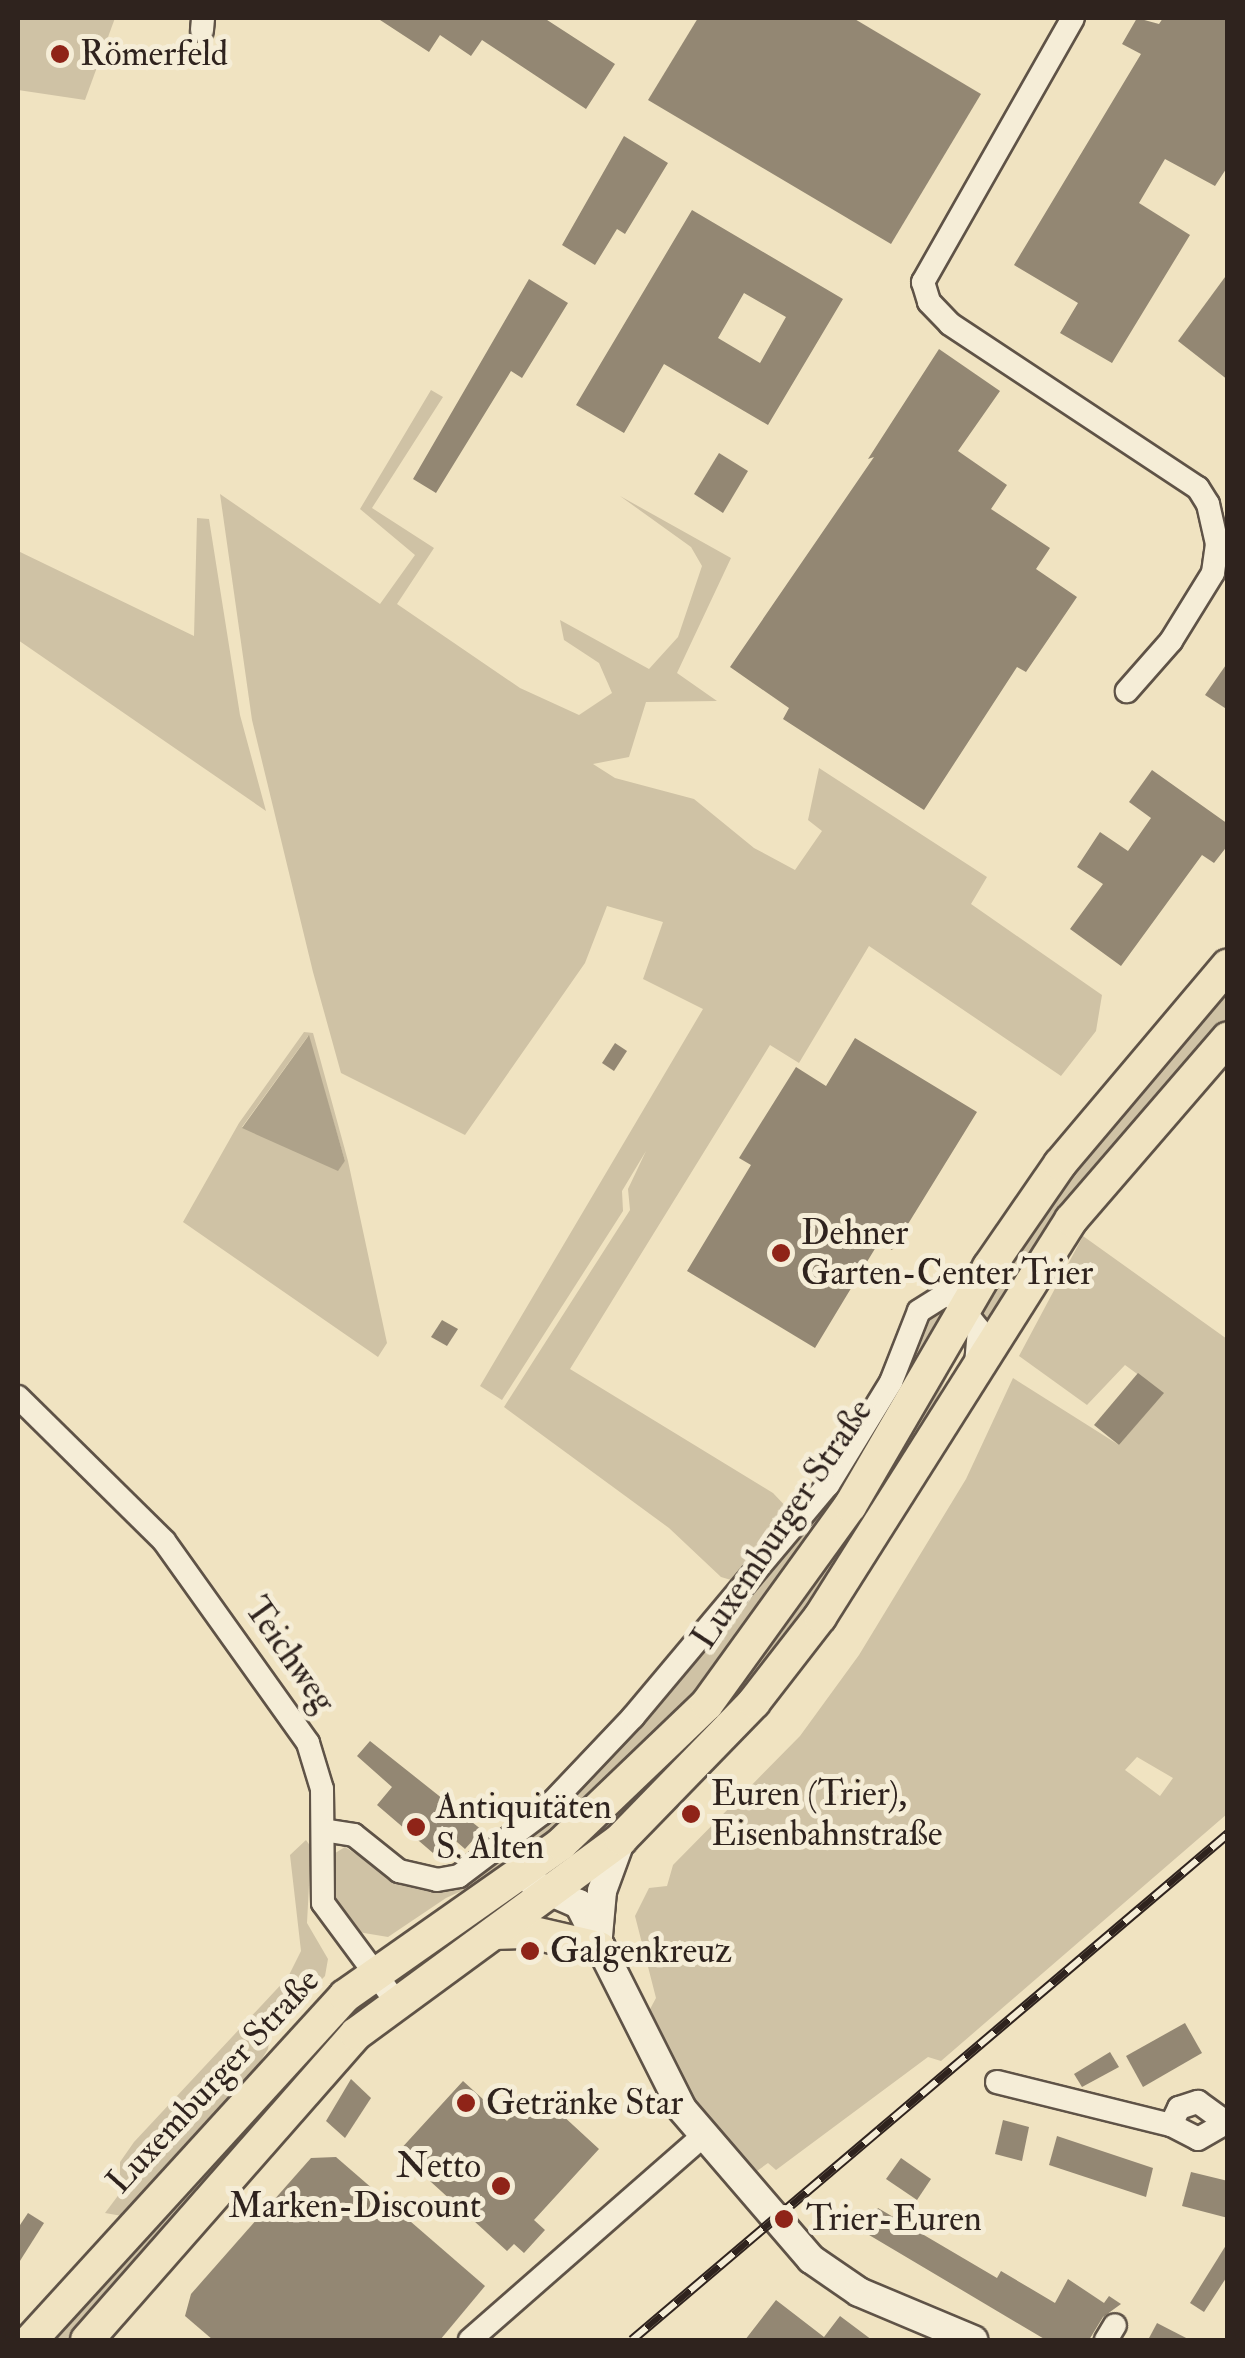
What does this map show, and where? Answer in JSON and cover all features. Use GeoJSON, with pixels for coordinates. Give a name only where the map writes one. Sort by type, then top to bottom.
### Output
{"type":"FeatureCollection","features":[{"type":"Feature","properties":{"kind":"main road","name":"Luxemburger Straße"},"geometry":{"type":"LineString","coordinates":[[31,2340],[293,2046],[372,1973],[561,1844],[706,1704],[793,1592],[952,1303],[989,1267],[1108,1100],[1228,965]]}},
{"type":"Feature","properties":{"kind":"main road","name":"Luxemburger Straße"},"geometry":{"type":"LineString","coordinates":[[87,2340],[356,2034],[556,1890],[621,1839],[698,1766],[820,1617],[975,1366],[1071,1220],[1227,1038]]}},
{"type":"Feature","properties":{"kind":"main road"},"geometry":{"type":"LineString","coordinates":[[494,1933],[530,1932],[599,1948]]}},
{"type":"Feature","properties":{"kind":"street"},"geometry":{"type":"LineString","coordinates":[[1072,18],[923,282],[928,302],[950,324],[1198,488],[1208,504],[1217,544],[1214,573],[1171,640],[1127,691]]}},
{"type":"Feature","properties":{"kind":"street"},"geometry":{"type":"LineString","coordinates":[[952,1303],[979,1330],[975,1366]]}},
{"type":"Feature","properties":{"kind":"street","name":"Luxemburger Straße"},"geometry":{"type":"LineString","coordinates":[[322,1830],[354,1835],[400,1871],[421,1878],[459,1876],[541,1814],[610,1742],[763,1567],[828,1485],[849,1442],[890,1382],[919,1312],[952,1303]]}},
{"type":"Feature","properties":{"kind":"street","name":"Teichweg"},"geometry":{"type":"LineString","coordinates":[[18,1397],[164,1541],[250,1656],[308,1743],[322,1789],[323,1903],[398,2003]]}},
{"type":"Feature","properties":{"kind":"street"},"geometry":{"type":"LineString","coordinates":[[599,1948],[602,1891],[621,1839]]}},
{"type":"Feature","properties":{"kind":"street"},"geometry":{"type":"LineString","coordinates":[[561,1844],[556,1890],[571,1926],[599,1948],[658,2071],[703,2136],[782,2228],[838,2280],[973,2340]]}},
{"type":"Feature","properties":{"kind":"street"},"geometry":{"type":"LineString","coordinates":[[506,1882],[556,1890]]}},
{"type":"Feature","properties":{"kind":"street"},"geometry":{"type":"LineString","coordinates":[[997,2082],[1171,2125],[1206,2138],[1227,2122],[1198,2102],[1179,2108],[1171,2125]]}},
{"type":"Feature","properties":{"kind":"street"},"geometry":{"type":"LineString","coordinates":[[470,2340],[703,2136]]}},
{"type":"Feature","properties":{"kind":"shaded area","name":"Römerfeld"},"geometry":{"type":"Polygon","coordinates":[[[18,18],[115,18],[85,100],[18,90],[18,18]]]}},
{"type":"Feature","properties":{"kind":"shaded area"},"geometry":{"type":"Polygon","coordinates":[[[431,390],[443,397],[372,508],[434,548],[397,604],[520,688],[579,715],[612,693],[599,663],[564,640],[560,620],[649,669],[678,637],[702,566],[691,547],[620,496],[731,558],[677,673],[717,701],[646,702],[629,757],[593,764],[615,778],[694,799],[754,848],[795,870],[822,831],[808,820],[819,768],[987,877],[971,904],[1102,995],[1096,1031],[1061,1076],[869,946],[799,1063],[770,1045],[570,1369],[773,1493],[793,1514],[738,1582],[721,1577],[669,1528],[504,1407],[630,1210],[628,1189],[646,1151],[622,1191],[623,1211],[502,1400],[480,1386],[703,1009],[643,979],[663,922],[607,906],[585,963],[465,1135],[341,1073],[313,972],[252,720],[220,494],[380,604],[415,555],[360,509],[431,390]]]}},
{"type":"Feature","properties":{"kind":"shaded area"},"geometry":{"type":"Polygon","coordinates":[[[197,518],[209,519],[240,715],[266,811],[18,640],[18,551],[194,636],[197,518]]]}},
{"type":"Feature","properties":{"kind":"shaded area"},"geometry":{"type":"Polygon","coordinates":[[[1227,983],[1227,1019],[1122,1142],[986,1333],[981,1308],[1054,1190],[1227,983]]]}},
{"type":"Feature","properties":{"kind":"shaded area"},"geometry":{"type":"Polygon","coordinates":[[[304,1032],[313,1033],[348,1161],[387,1343],[378,1357],[183,1222],[239,1123],[304,1032]],[[308,1036],[242,1127],[338,1170],[345,1161],[308,1036]]]}},
{"type":"Feature","properties":{"kind":"shaded area"},"geometry":{"type":"Polygon","coordinates":[[[309,1035],[345,1161],[338,1171],[242,1128],[309,1035]]]}},
{"type":"Feature","properties":{"kind":"shaded area"},"geometry":{"type":"Polygon","coordinates":[[[1083,1236],[1227,1339],[1227,1814],[941,2061],[928,2057],[776,2170],[768,2163],[757,2171],[677,2085],[649,2011],[656,1998],[635,1916],[649,1888],[667,1886],[673,1865],[800,1736],[859,1655],[966,1479],[1013,1378],[1119,1445],[1163,1393],[1125,1365],[1087,1405],[1019,1356],[1083,1236]],[[1137,1757],[1125,1770],[1160,1796],[1173,1778],[1137,1757]]]}},
{"type":"Feature","properties":{"kind":"shaded area"},"geometry":{"type":"Polygon","coordinates":[[[933,1311],[951,1313],[916,1379],[719,1675],[603,1793],[495,1876],[446,1898],[388,1937],[352,1931],[329,1894],[332,1855],[345,1847],[401,1883],[449,1887],[484,1873],[577,1794],[830,1499],[933,1311]]]}},
{"type":"Feature","properties":{"kind":"shaded area"},"geometry":{"type":"Polygon","coordinates":[[[963,1343],[907,1461],[828,1594],[639,1810],[577,1853],[691,1748],[721,1711],[789,1620],[963,1343]]]}},
{"type":"Feature","properties":{"kind":"shaded area"},"geometry":{"type":"Polygon","coordinates":[[[306,1840],[311,1847],[307,1923],[328,1959],[325,1976],[271,2031],[268,2049],[244,2088],[128,2217],[105,2213],[120,2193],[120,2162],[134,2142],[288,1977],[301,1951],[290,1855],[306,1840]]]}},
{"type":"Feature","properties":{"kind":"shaded area"},"geometry":{"type":"Polygon","coordinates":[[[366,1994],[370,1997],[358,2015],[315,2054],[246,2144],[72,2340],[46,2340],[366,1994]]]}},
{"type":"Feature","properties":{"kind":"building"},"geometry":{"type":"Polygon","coordinates":[[[377,18],[544,18],[615,64],[586,109],[482,40],[471,56],[440,35],[429,52],[377,18]]]}},
{"type":"Feature","properties":{"kind":"building"},"geometry":{"type":"Polygon","coordinates":[[[698,18],[853,18],[981,94],[891,244],[648,100],[698,18]]]}},
{"type":"Feature","properties":{"kind":"building"},"geometry":{"type":"Polygon","coordinates":[[[1137,18],[1159,24],[1163,18],[1228,18],[1228,166],[1215,186],[1165,159],[1139,203],[1190,235],[1112,363],[1060,333],[1078,303],[1014,265],[1141,54],[1122,44],[1137,18]]]}},
{"type":"Feature","properties":{"kind":"building"},"geometry":{"type":"Polygon","coordinates":[[[624,136],[668,163],[625,234],[617,229],[595,265],[562,245],[624,136]]]}},
{"type":"Feature","properties":{"kind":"building"},"geometry":{"type":"Polygon","coordinates":[[[692,210],[843,299],[768,425],[664,364],[624,433],[576,405],[692,210]],[[744,293],[718,338],[760,363],[786,317],[744,293]]]}},
{"type":"Feature","properties":{"kind":"building"},"geometry":{"type":"Polygon","coordinates":[[[1228,273],[1228,380],[1178,341],[1228,273]]]}},
{"type":"Feature","properties":{"kind":"building"},"geometry":{"type":"Polygon","coordinates":[[[529,279],[568,303],[522,378],[511,371],[436,493],[413,479],[529,279]]]}},
{"type":"Feature","properties":{"kind":"building"},"geometry":{"type":"Polygon","coordinates":[[[939,349],[1000,391],[958,451],[1007,485],[991,509],[1050,548],[1036,569],[1077,597],[1026,672],[1017,667],[924,810],[783,719],[789,708],[730,667],[874,457],[868,459],[939,349]]]}},
{"type":"Feature","properties":{"kind":"building"},"geometry":{"type":"Polygon","coordinates":[[[719,453],[748,471],[723,513],[694,494],[719,453]]]}},
{"type":"Feature","properties":{"kind":"building"},"geometry":{"type":"Polygon","coordinates":[[[1228,662],[1228,710],[1205,695],[1228,662]]]}},
{"type":"Feature","properties":{"kind":"building"},"geometry":{"type":"Polygon","coordinates":[[[1152,770],[1228,824],[1228,845],[1214,863],[1202,855],[1121,966],[1070,929],[1103,884],[1077,867],[1100,832],[1128,851],[1151,818],[1129,802],[1152,770]]]}},
{"type":"Feature","properties":{"kind":"building"},"geometry":{"type":"Polygon","coordinates":[[[855,1038],[977,1112],[892,1250],[879,1242],[815,1348],[687,1271],[751,1165],[739,1158],[796,1067],[826,1086],[855,1038]]]}},
{"type":"Feature","properties":{"kind":"building"},"geometry":{"type":"Polygon","coordinates":[[[615,1043],[627,1051],[614,1071],[602,1063],[615,1043]]]}},
{"type":"Feature","properties":{"kind":"building"},"geometry":{"type":"Polygon","coordinates":[[[442,1320],[458,1329],[447,1346],[431,1337],[442,1320]]]}},
{"type":"Feature","properties":{"kind":"building"},"geometry":{"type":"Polygon","coordinates":[[[1138,1373],[1164,1393],[1119,1445],[1094,1425],[1138,1373]]]}},
{"type":"Feature","properties":{"kind":"building"},"geometry":{"type":"Polygon","coordinates":[[[370,1741],[482,1830],[465,1849],[449,1835],[433,1853],[377,1805],[392,1787],[357,1756],[370,1741]]]}},
{"type":"Feature","properties":{"kind":"building"},"geometry":{"type":"Polygon","coordinates":[[[1185,2023],[1202,2053],[1143,2087],[1126,2056],[1185,2023]]]}},
{"type":"Feature","properties":{"kind":"building"},"geometry":{"type":"Polygon","coordinates":[[[1110,2052],[1119,2067],[1082,2087],[1074,2074],[1110,2052]]]}},
{"type":"Feature","properties":{"kind":"building"},"geometry":{"type":"Polygon","coordinates":[[[351,2079],[371,2098],[345,2138],[326,2121],[351,2079]]]}},
{"type":"Feature","properties":{"kind":"building","name":"Netto Marken-Discount"},"geometry":{"type":"Polygon","coordinates":[[[463,2081],[507,2121],[535,2090],[599,2149],[534,2220],[545,2230],[524,2253],[514,2244],[507,2251],[398,2152],[463,2081]]]}},
{"type":"Feature","properties":{"kind":"building"},"geometry":{"type":"Polygon","coordinates":[[[1003,2120],[1029,2127],[1022,2161],[995,2154],[1003,2120]]]}},
{"type":"Feature","properties":{"kind":"building"},"geometry":{"type":"Polygon","coordinates":[[[1057,2136],[1153,2168],[1146,2197],[1049,2165],[1057,2136]]]}},
{"type":"Feature","properties":{"kind":"building"},"geometry":{"type":"Polygon","coordinates":[[[336,2157],[485,2286],[440,2340],[213,2340],[185,2316],[191,2294],[311,2158],[336,2157]]]}},
{"type":"Feature","properties":{"kind":"building"},"geometry":{"type":"Polygon","coordinates":[[[901,2158],[931,2179],[917,2200],[886,2179],[901,2158]]]}},
{"type":"Feature","properties":{"kind":"building"},"geometry":{"type":"Polygon","coordinates":[[[1191,2172],[1228,2181],[1228,2218],[1182,2206],[1191,2172]]]}},
{"type":"Feature","properties":{"kind":"building"},"geometry":{"type":"Polygon","coordinates":[[[878,2208],[997,2278],[1001,2271],[1055,2303],[1068,2279],[1104,2303],[1109,2296],[1121,2304],[1103,2317],[1089,2340],[1046,2340],[864,2232],[878,2208]]]}},
{"type":"Feature","properties":{"kind":"building"},"geometry":{"type":"Polygon","coordinates":[[[28,2213],[44,2223],[18,2264],[18,2228],[28,2213]]]}},
{"type":"Feature","properties":{"kind":"building"},"geometry":{"type":"Polygon","coordinates":[[[1228,2242],[1228,2275],[1204,2312],[1190,2303],[1228,2242]]]}},
{"type":"Feature","properties":{"kind":"building"},"geometry":{"type":"Polygon","coordinates":[[[776,2300],[824,2337],[840,2316],[872,2340],[745,2340],[776,2300]]]}},
{"type":"Feature","properties":{"kind":"building"},"geometry":{"type":"Polygon","coordinates":[[[1157,2323],[1190,2340],[1148,2340],[1157,2323]]]}},
{"type":"Feature","properties":{"kind":"railway"},"geometry":{"type":"LineString","coordinates":[[632,2340],[1228,1834]]}},
{"type":"Feature","properties":{"kind":"place","name":"Römerfeld"},"geometry":{"type":"Point","coordinates":[60,54]}},
{"type":"Feature","properties":{"kind":"place","name":"Dehner Garten-Center Trier"},"geometry":{"type":"Point","coordinates":[781,1253]}},
{"type":"Feature","properties":{"kind":"place","name":"Euren (Trier), Eisenbahnstraße"},"geometry":{"type":"Point","coordinates":[691,1814]}},
{"type":"Feature","properties":{"kind":"place","name":"Antiquitäten S. Alten"},"geometry":{"type":"Point","coordinates":[416,1827]}},
{"type":"Feature","properties":{"kind":"place","name":"Galgenkreuz"},"geometry":{"type":"Point","coordinates":[530,1951]}},
{"type":"Feature","properties":{"kind":"place","name":"Getränke Star"},"geometry":{"type":"Point","coordinates":[466,2103]}},
{"type":"Feature","properties":{"kind":"place","name":"Netto Marken-Discount"},"geometry":{"type":"Point","coordinates":[501,2186]}},
{"type":"Feature","properties":{"kind":"place","name":"Trier-Euren"},"geometry":{"type":"Point","coordinates":[784,2219]}}]}
